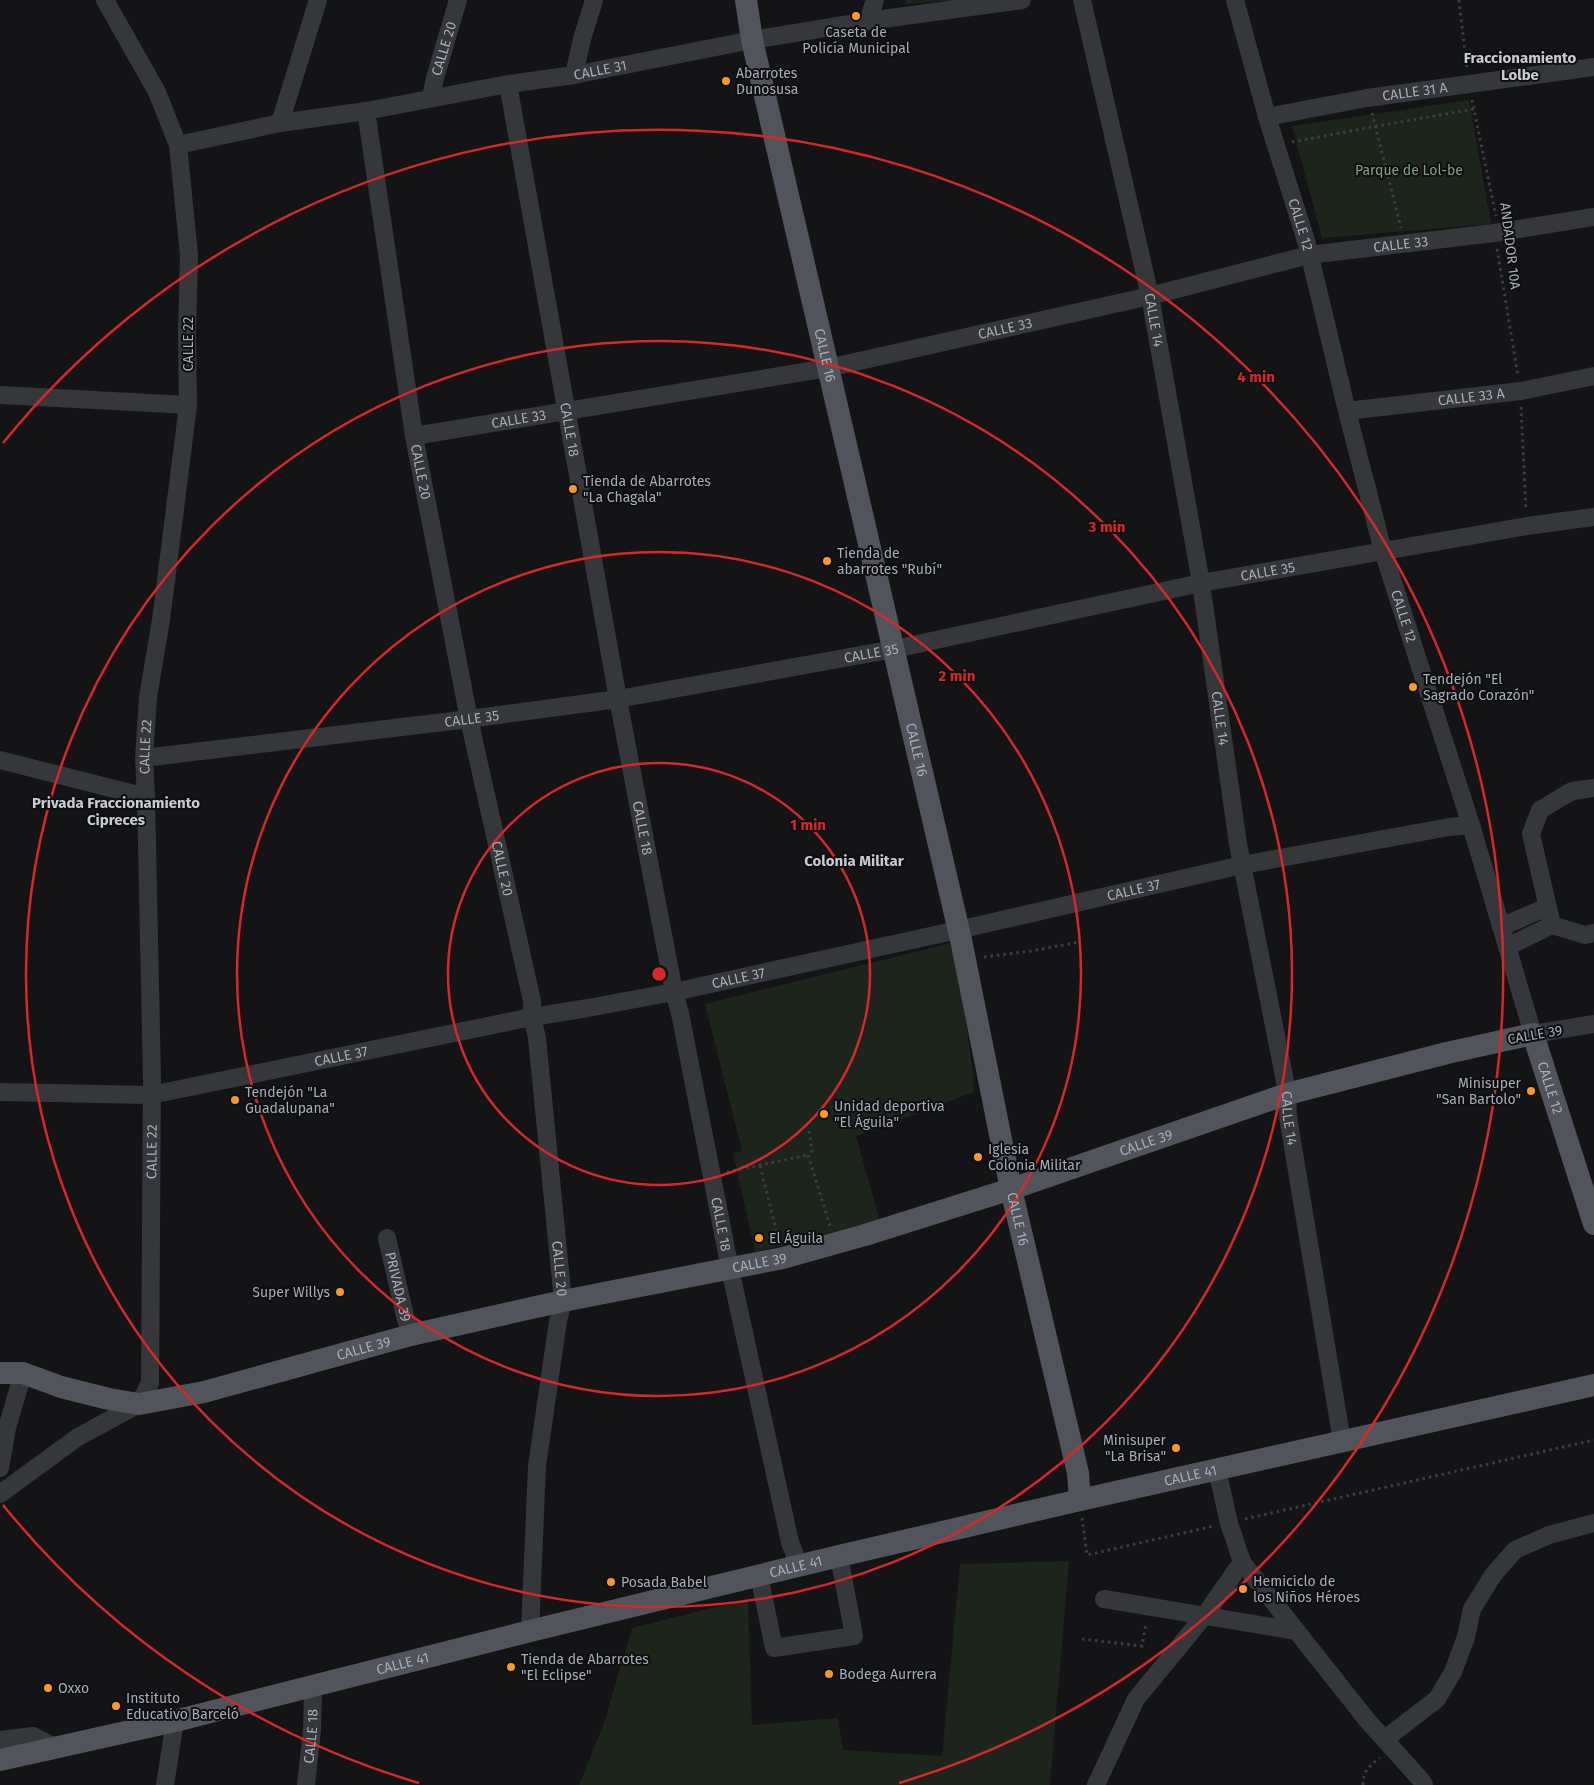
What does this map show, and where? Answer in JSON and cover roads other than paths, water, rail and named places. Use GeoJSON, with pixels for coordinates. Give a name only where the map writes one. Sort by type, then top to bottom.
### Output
{"type":"FeatureCollection","features":[{"type":"Feature","properties":{"kind":"main road","name":"CALLE 16"},"geometry":{"type":"LineString","coordinates":[[746,0],[752,40],[965,959],[1011,1190],[1078,1473],[1080,1500]]}},
{"type":"Feature","properties":{"kind":"main road","name":"CALLE 39"},"geometry":{"type":"LineString","coordinates":[[0,1373],[24,1373],[61,1387],[139,1404],[204,1392],[411,1335],[563,1301],[783,1258],[835,1244],[1011,1190],[1287,1094],[1447,1053],[1533,1034]]}},
{"type":"Feature","properties":{"kind":"main road","name":"CALLE 12"},"geometry":{"type":"LineString","coordinates":[[1533,1034],[1594,1224]]}},
{"type":"Feature","properties":{"kind":"main road"},"geometry":{"type":"LineString","coordinates":[[1552,1394],[1578,1383],[1594,1370]]}},
{"type":"Feature","properties":{"kind":"main road","name":"CALLE 41"},"geometry":{"type":"LineString","coordinates":[[0,1760],[175,1722],[530,1631],[839,1556],[1594,1385]]}},
{"type":"Feature","properties":{"kind":"street","name":"CALLE 22"},"geometry":{"type":"LineString","coordinates":[[105,0],[157,92],[178,145],[189,255],[188,405],[161,620],[148,697],[144,758],[152,1095],[150,1383],[139,1404]]}},
{"type":"Feature","properties":{"kind":"street"},"geometry":{"type":"LineString","coordinates":[[280,123],[318,0]]}},
{"type":"Feature","properties":{"kind":"street","name":"CALLE 20"},"geometry":{"type":"LineString","coordinates":[[431,98],[458,0]]}},
{"type":"Feature","properties":{"kind":"street"},"geometry":{"type":"LineString","coordinates":[[574,75],[582,39],[594,0]]}},
{"type":"Feature","properties":{"kind":"street"},"geometry":{"type":"LineString","coordinates":[[868,21],[875,0]]}},
{"type":"Feature","properties":{"kind":"street","name":"CALLE 31"},"geometry":{"type":"LineString","coordinates":[[178,145],[280,123],[366,111],[508,84],[574,75],[752,40],[868,21],[1022,0]]}},
{"type":"Feature","properties":{"kind":"street","name":"CALLE 14"},"geometry":{"type":"LineString","coordinates":[[1082,0],[1150,296],[1201,583],[1242,865],[1287,1094],[1288,1117],[1342,1441]]}},
{"type":"Feature","properties":{"kind":"street","name":"CALLE 12"},"geometry":{"type":"LineString","coordinates":[[1235,0],[1267,117],[1309,255],[1383,551],[1471,824],[1533,1034]]}},
{"type":"Feature","properties":{"kind":"street","name":"CALLE 31 A"},"geometry":{"type":"LineString","coordinates":[[1267,117],[1367,98],[1594,67]]}},
{"type":"Feature","properties":{"kind":"street","name":"CALLE 18"},"geometry":{"type":"LineString","coordinates":[[508,84],[618,699],[674,992],[680,1013],[730,1269],[790,1542],[799,1566]]}},
{"type":"Feature","properties":{"kind":"street","name":"CALLE 20"},"geometry":{"type":"LineString","coordinates":[[366,111],[414,436],[469,719],[532,1001],[532,1017],[537,1038],[563,1301],[558,1321],[537,1466],[530,1631]]}},
{"type":"Feature","properties":{"kind":"street","name":"CALLE 33"},"geometry":{"type":"LineString","coordinates":[[414,436],[828,368],[1150,296],[1309,255],[1494,233],[1594,217]]}},
{"type":"Feature","properties":{"kind":"street","name":"CALLE 33 A"},"geometry":{"type":"LineString","coordinates":[[1347,411],[1521,391],[1594,376]]}},
{"type":"Feature","properties":{"kind":"street"},"geometry":{"type":"LineString","coordinates":[[0,395],[188,405]]}},
{"type":"Feature","properties":{"kind":"street","name":"CALLE 35"},"geometry":{"type":"LineString","coordinates":[[144,758],[618,699],[894,649],[1201,583],[1527,526],[1594,517]]}},
{"type":"Feature","properties":{"kind":"street"},"geometry":{"type":"LineString","coordinates":[[0,760],[146,796]]}},
{"type":"Feature","properties":{"kind":"street"},"geometry":{"type":"LineString","coordinates":[[1552,925],[1531,834],[1540,810],[1572,791],[1594,788]]}},
{"type":"Feature","properties":{"kind":"street","name":"CALLE 37"},"geometry":{"type":"LineString","coordinates":[[0,1092],[152,1095],[532,1017],[674,992],[1242,865],[1471,824]]}},
{"type":"Feature","properties":{"kind":"street"},"geometry":{"type":"LineString","coordinates":[[1501,927],[1547,907]]}},
{"type":"Feature","properties":{"kind":"street"},"geometry":{"type":"LineString","coordinates":[[1506,947],[1552,925],[1585,935],[1594,933]]}},
{"type":"Feature","properties":{"kind":"street","name":"CALLE 39"},"geometry":{"type":"LineString","coordinates":[[1533,1034],[1594,1024]]}},
{"type":"Feature","properties":{"kind":"street","name":"PRIVADA 39"},"geometry":{"type":"LineString","coordinates":[[388,1238],[411,1335]]}},
{"type":"Feature","properties":{"kind":"street"},"geometry":{"type":"LineString","coordinates":[[0,1468],[7,1428],[24,1373]]}},
{"type":"Feature","properties":{"kind":"street"},"geometry":{"type":"LineString","coordinates":[[0,1494],[78,1437],[139,1404]]}},
{"type":"Feature","properties":{"kind":"street"},"geometry":{"type":"LineString","coordinates":[[1217,1470],[1229,1523],[1242,1562],[1367,1720],[1424,1785]]}},
{"type":"Feature","properties":{"kind":"street"},"geometry":{"type":"LineString","coordinates":[[1389,1744],[1437,1699],[1454,1672],[1466,1637],[1472,1609],[1493,1575],[1515,1550],[1548,1535],[1594,1523]]}},
{"type":"Feature","properties":{"kind":"street"},"geometry":{"type":"LineString","coordinates":[[759,1576],[774,1648],[854,1636],[839,1556]]}},
{"type":"Feature","properties":{"kind":"street"},"geometry":{"type":"LineString","coordinates":[[1096,1785],[1136,1699],[1205,1615],[1242,1562]]}},
{"type":"Feature","properties":{"kind":"street"},"geometry":{"type":"LineString","coordinates":[[1104,1599],[1296,1631]]}},
{"type":"Feature","properties":{"kind":"street","name":"CALLE 18"},"geometry":{"type":"LineString","coordinates":[[306,1785],[312,1730],[313,1687]]}},
{"type":"Feature","properties":{"kind":"street"},"geometry":{"type":"LineString","coordinates":[[165,1785],[175,1722]]}},
{"type":"Feature","properties":{"kind":"street"},"geometry":{"type":"LineString","coordinates":[[0,1740],[33,1736],[55,1748]]}},
{"type":"Feature","properties":{"kind":"place","name":"Caseta de Policía Municipal"},"geometry":{"type":"Point","coordinates":[856,16]}},
{"type":"Feature","properties":{"kind":"place","name":"Abarrotes Dunosusa"},"geometry":{"type":"Point","coordinates":[726,81]}},
{"type":"Feature","properties":{"kind":"place","name":"Tienda de Abarrotes \"La Chagala\""},"geometry":{"type":"Point","coordinates":[573,489]}},
{"type":"Feature","properties":{"kind":"place","name":"Tienda de abarrotes \"Rubí\""},"geometry":{"type":"Point","coordinates":[827,561]}},
{"type":"Feature","properties":{"kind":"place","name":"Tendejón \"El Sagrado Corazón\""},"geometry":{"type":"Point","coordinates":[1413,687]}},
{"type":"Feature","properties":{"kind":"place","name":"Minisuper \"San Bartolo\""},"geometry":{"type":"Point","coordinates":[1531,1091]}},
{"type":"Feature","properties":{"kind":"place","name":"Tendejón \"La Guadalupana\""},"geometry":{"type":"Point","coordinates":[235,1100]}},
{"type":"Feature","properties":{"kind":"place","name":"Unidad deportiva \"El Águila\""},"geometry":{"type":"Point","coordinates":[824,1114]}},
{"type":"Feature","properties":{"kind":"place","name":"Iglesia Colonia Militar"},"geometry":{"type":"Point","coordinates":[978,1157]}},
{"type":"Feature","properties":{"kind":"place","name":"El Águila"},"geometry":{"type":"Point","coordinates":[759,1238]}},
{"type":"Feature","properties":{"kind":"place","name":"Super Willys"},"geometry":{"type":"Point","coordinates":[340,1292]}},
{"type":"Feature","properties":{"kind":"place","name":"Minisuper \"La Brisa\""},"geometry":{"type":"Point","coordinates":[1176,1448]}},
{"type":"Feature","properties":{"kind":"place","name":"Posada Babel"},"geometry":{"type":"Point","coordinates":[611,1582]}},
{"type":"Feature","properties":{"kind":"place","name":"Hemiciclo de los Niños Héroes"},"geometry":{"type":"Point","coordinates":[1243,1589]}},
{"type":"Feature","properties":{"kind":"place","name":"Tienda de Abarrotes \"El Eclipse\""},"geometry":{"type":"Point","coordinates":[511,1667]}},
{"type":"Feature","properties":{"kind":"place","name":"Bodega Aurrera"},"geometry":{"type":"Point","coordinates":[829,1674]}},
{"type":"Feature","properties":{"kind":"place","name":"Oxxo"},"geometry":{"type":"Point","coordinates":[48,1688]}},
{"type":"Feature","properties":{"kind":"place","name":"Instituto Educativo Barceló"},"geometry":{"type":"Point","coordinates":[116,1706]}},
{"type":"Feature","properties":{"kind":"district","name":"Fraccionamiento Lolbe"},"geometry":{"type":"Point","coordinates":[1520,66]}},
{"type":"Feature","properties":{"kind":"district","name":"Privada Fraccionamiento Cipreces"},"geometry":{"type":"Point","coordinates":[116,812]}},
{"type":"Feature","properties":{"kind":"district","name":"Colonia Militar"},"geometry":{"type":"Point","coordinates":[854,861]}},
{"type":"Feature","properties":{"kind":"park label","name":"Parque de Lol-be"},"geometry":{"type":"Point","coordinates":[1409,170]}}]}
